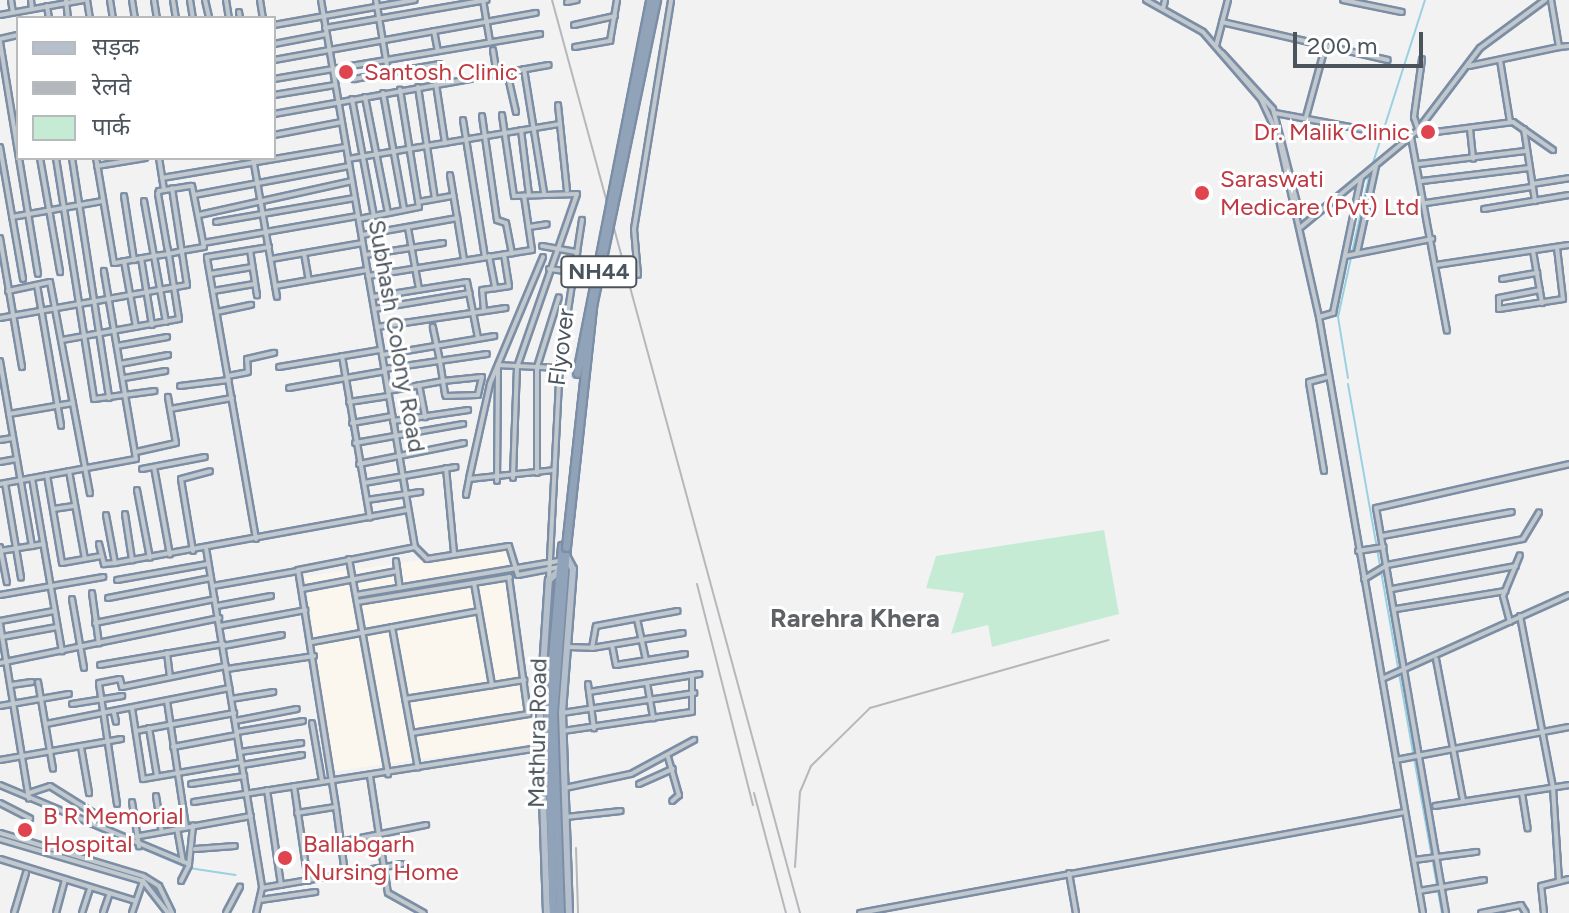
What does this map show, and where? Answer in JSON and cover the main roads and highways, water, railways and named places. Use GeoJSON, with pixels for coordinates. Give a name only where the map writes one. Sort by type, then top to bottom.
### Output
{"type":"FeatureCollection","features":[{"type":"Feature","properties":{"kind":"highway","name":"Flyover"},"geometry":{"type":"LineString","coordinates":[[559,560],[579,348],[650,0]]}},
{"type":"Feature","properties":{"kind":"highway","name":"Flyover"},"geometry":{"type":"LineString","coordinates":[[559,560],[585,346],[656,0]]}},
{"type":"Feature","properties":{"kind":"highway","name":"Mathura Road"},"geometry":{"type":"LineString","coordinates":[[559,560],[545,702],[556,901],[560,913]]}},
{"type":"Feature","properties":{"kind":"highway","name":"Mathura Road"},"geometry":{"type":"LineString","coordinates":[[547,746],[559,560]]}},
{"type":"Feature","properties":{"kind":"highway"},"geometry":{"type":"LineString","coordinates":[[547,746],[563,745]]}},
{"type":"Feature","properties":{"kind":"highway","name":"Mathura Road"},"geometry":{"type":"LineString","coordinates":[[553,913],[556,901]]}},
{"type":"Feature","properties":{"kind":"main road"},"geometry":{"type":"LineString","coordinates":[[547,913],[547,746],[540,714],[545,702],[549,580],[559,560],[573,569],[562,713],[569,913]]}},
{"type":"Feature","properties":{"kind":"waterway"},"geometry":{"type":"LineString","coordinates":[[1372,166],[1425,0]]}},
{"type":"Feature","properties":{"kind":"waterway"},"geometry":{"type":"LineString","coordinates":[[1352,252],[1370,172]]}},
{"type":"Feature","properties":{"kind":"waterway"},"geometry":{"type":"LineString","coordinates":[[1348,378],[1338,317],[1351,258]]}},
{"type":"Feature","properties":{"kind":"waterway"},"geometry":{"type":"LineString","coordinates":[[1348,384],[1413,753]]}},
{"type":"Feature","properties":{"kind":"waterway"},"geometry":{"type":"LineString","coordinates":[[1414,758],[1442,913]]}},
{"type":"Feature","properties":{"kind":"waterway"},"geometry":{"type":"LineString","coordinates":[[0,788],[185,867]]}},
{"type":"Feature","properties":{"kind":"waterway"},"geometry":{"type":"LineString","coordinates":[[189,868],[235,875]]}},
{"type":"Feature","properties":{"kind":"railway"},"geometry":{"type":"LineString","coordinates":[[552,0],[800,913]]}},
{"type":"Feature","properties":{"kind":"railway"},"geometry":{"type":"LineString","coordinates":[[697,584],[753,805]]}},
{"type":"Feature","properties":{"kind":"railway"},"geometry":{"type":"LineString","coordinates":[[795,867],[800,792],[811,766],[870,708],[1108,640]]}},
{"type":"Feature","properties":{"kind":"railway"},"geometry":{"type":"LineString","coordinates":[[754,793],[786,913]]}},
{"type":"Feature","properties":{"kind":"railway"},"geometry":{"type":"LineString","coordinates":[[576,848],[578,913]]}},
{"type":"Feature","properties":{"kind":"place","name":"Santosh Clinic"},"geometry":{"type":"Point","coordinates":[346,72]}},
{"type":"Feature","properties":{"kind":"place","name":"Dr. Malik Clinic"},"geometry":{"type":"Point","coordinates":[1428,132]}},
{"type":"Feature","properties":{"kind":"place","name":"Saraswati Medicare (Pvt) Ltd"},"geometry":{"type":"Point","coordinates":[1202,193]}},
{"type":"Feature","properties":{"kind":"place","name":"B R Memorial Hospital"},"geometry":{"type":"Point","coordinates":[25,830]}},
{"type":"Feature","properties":{"kind":"place","name":"Ballabgarh Nursing Home"},"geometry":{"type":"Point","coordinates":[285,858]}},
{"type":"Feature","properties":{"kind":"district","name":"Rarehra Khera"},"geometry":{"type":"Point","coordinates":[855,619]}}]}
